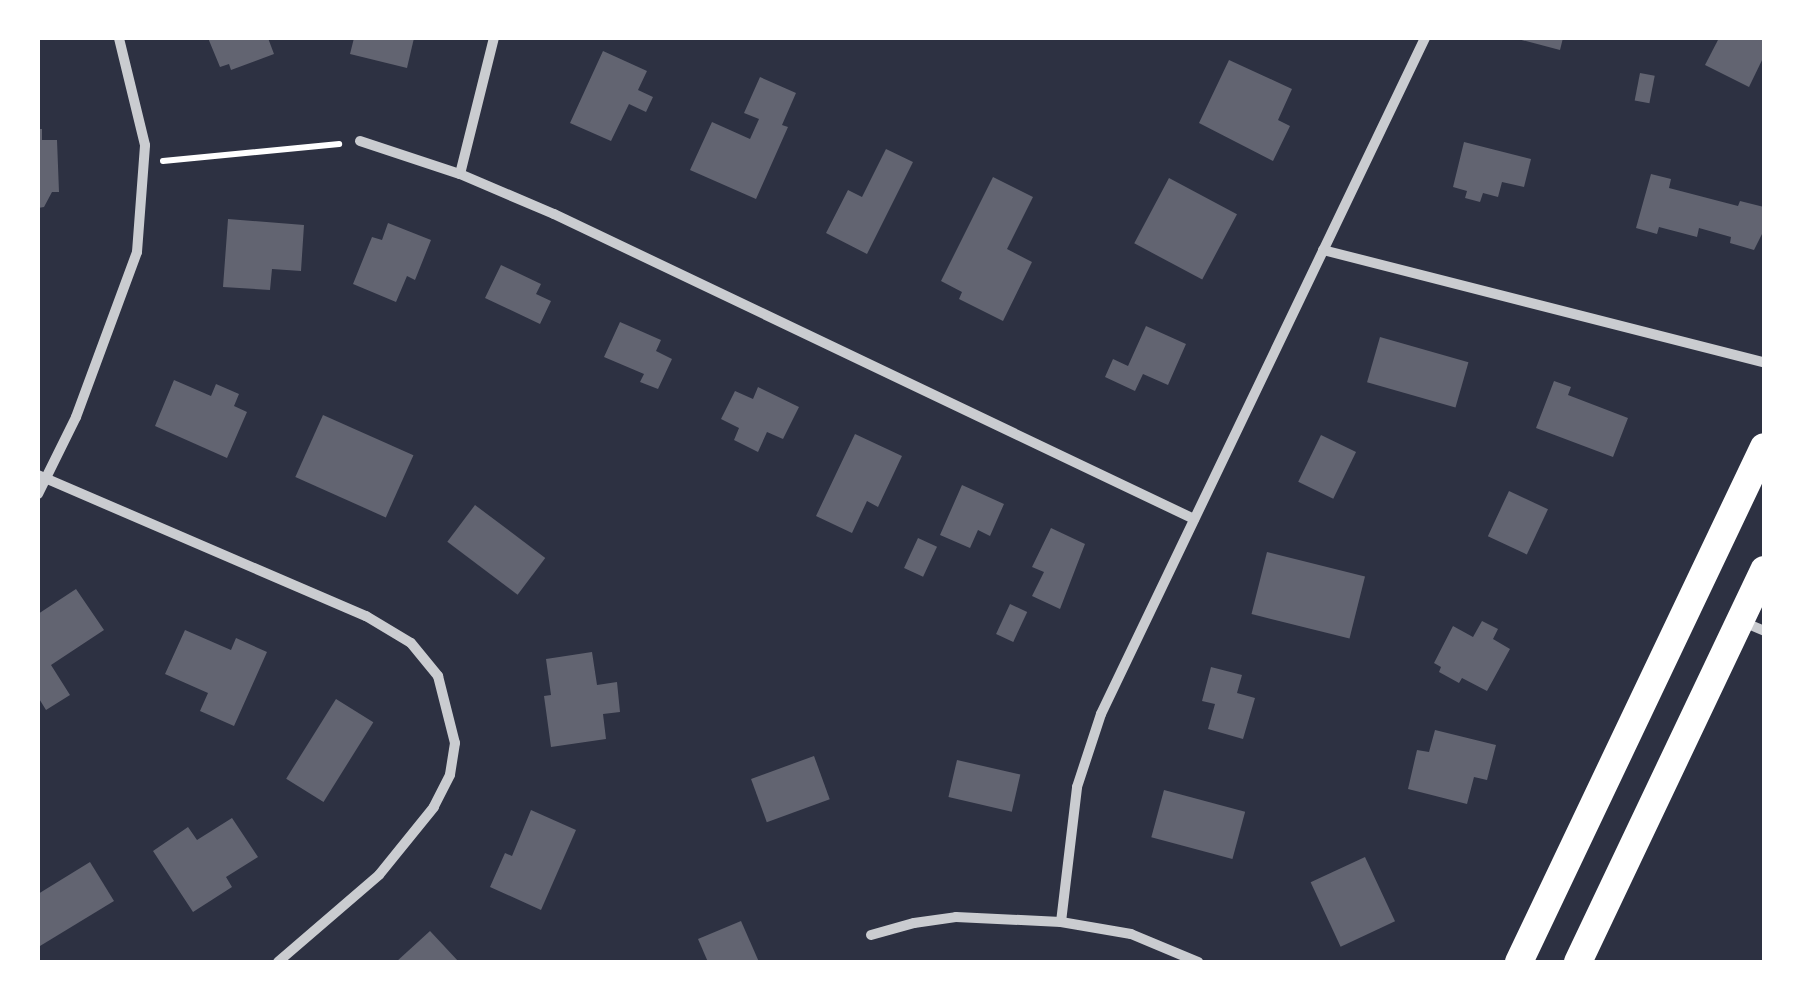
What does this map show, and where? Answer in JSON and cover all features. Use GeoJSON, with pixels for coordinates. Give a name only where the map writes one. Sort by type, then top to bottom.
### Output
{"type":"FeatureCollection","features":[{"type":"Feature","properties":{"kind":"highway"},"geometry":{"type":"LineString","coordinates":[[1519,962],[1764,447]]}},
{"type":"Feature","properties":{"kind":"highway"},"geometry":{"type":"LineString","coordinates":[[1578,962],[1752,626],[1764,570]]}},
{"type":"Feature","properties":{"kind":"street"},"geometry":{"type":"LineString","coordinates":[[38,494],[132,270],[146,163],[143,128],[119,38]]}},
{"type":"Feature","properties":{"kind":"street"},"geometry":{"type":"LineString","coordinates":[[460,174],[494,38]]}},
{"type":"Feature","properties":{"kind":"street"},"geometry":{"type":"LineString","coordinates":[[1061,922],[1068,836],[1083,764],[1111,690],[1425,38]]}},
{"type":"Feature","properties":{"kind":"street"},"geometry":{"type":"LineString","coordinates":[[360,142],[460,174],[572,223],[1194,519]]}},
{"type":"Feature","properties":{"kind":"street"},"geometry":{"type":"LineString","coordinates":[[1324,250],[1764,362]]}},
{"type":"Feature","properties":{"kind":"street"},"geometry":{"type":"LineString","coordinates":[[42,477],[366,616],[410,643],[438,676],[455,743],[450,775],[434,808],[380,875],[278,962]]}},
{"type":"Feature","properties":{"kind":"street"},"geometry":{"type":"LineString","coordinates":[[870,936],[914,922],[956,917],[1061,922],[1131,934],[1198,962]]}},
{"type":"Feature","properties":{"kind":"path"},"geometry":{"type":"LineString","coordinates":[[146,163],[360,142]]}},
{"type":"Feature","properties":{"kind":"building"},"geometry":{"type":"Polygon","coordinates":[[[208,38],[268,38],[274,54],[231,70],[229,64],[220,67],[208,38]]]}},
{"type":"Feature","properties":{"kind":"building"},"geometry":{"type":"Polygon","coordinates":[[[354,38],[414,38],[407,68],[350,54],[354,38]]]}},
{"type":"Feature","properties":{"kind":"building"},"geometry":{"type":"Polygon","coordinates":[[[1514,38],[1563,38],[1560,50],[1514,38]]]}},
{"type":"Feature","properties":{"kind":"building"},"geometry":{"type":"Polygon","coordinates":[[[1719,38],[1764,38],[1764,56],[1749,87],[1705,65],[1719,38]]]}},
{"type":"Feature","properties":{"kind":"building"},"geometry":{"type":"Polygon","coordinates":[[[603,51],[647,71],[638,90],[653,97],[646,112],[629,104],[611,141],[570,123],[603,51]]]}},
{"type":"Feature","properties":{"kind":"building"},"geometry":{"type":"Polygon","coordinates":[[[1229,60],[1292,89],[1278,120],[1290,126],[1273,161],[1199,123],[1229,60]]]}},
{"type":"Feature","properties":{"kind":"building"},"geometry":{"type":"Polygon","coordinates":[[[1640,73],[1655,76],[1649,103],[1635,100],[1640,73]]]}},
{"type":"Feature","properties":{"kind":"building"},"geometry":{"type":"Polygon","coordinates":[[[760,77],[796,93],[782,125],[788,127],[756,199],[690,170],[712,122],[750,139],[759,119],[744,113],[760,77]]]}},
{"type":"Feature","properties":{"kind":"building"},"geometry":{"type":"Polygon","coordinates":[[[38,129],[42,129],[42,140],[57,140],[59,192],[52,192],[44,207],[38,208],[38,129]]]}},
{"type":"Feature","properties":{"kind":"building"},"geometry":{"type":"Polygon","coordinates":[[[1464,142],[1531,159],[1524,187],[1502,182],[1498,197],[1483,193],[1480,202],[1465,198],[1467,191],[1453,187],[1464,142]]]}},
{"type":"Feature","properties":{"kind":"building"},"geometry":{"type":"Polygon","coordinates":[[[886,149],[913,162],[867,254],[826,233],[848,190],[862,197],[886,149]]]}},
{"type":"Feature","properties":{"kind":"building"},"geometry":{"type":"Polygon","coordinates":[[[1651,174],[1671,179],[1669,188],[1738,206],[1740,201],[1764,207],[1764,230],[1754,250],[1730,243],[1731,237],[1699,228],[1697,237],[1659,227],[1657,234],[1636,228],[1651,174]]]}},
{"type":"Feature","properties":{"kind":"building"},"geometry":{"type":"Polygon","coordinates":[[[993,177],[1033,197],[1007,249],[1032,262],[1003,321],[959,299],[962,292],[941,281],[993,177]]]}},
{"type":"Feature","properties":{"kind":"building"},"geometry":{"type":"Polygon","coordinates":[[[1169,178],[1237,214],[1202,279],[1134,243],[1169,178]]]}},
{"type":"Feature","properties":{"kind":"building"},"geometry":{"type":"Polygon","coordinates":[[[228,219],[304,225],[301,271],[272,269],[270,290],[223,287],[228,219]]]}},
{"type":"Feature","properties":{"kind":"building"},"geometry":{"type":"Polygon","coordinates":[[[388,223],[431,240],[415,280],[407,276],[396,302],[353,284],[372,237],[382,240],[388,223]]]}},
{"type":"Feature","properties":{"kind":"building"},"geometry":{"type":"Polygon","coordinates":[[[501,265],[541,284],[536,294],[551,301],[540,324],[485,298],[501,265]]]}},
{"type":"Feature","properties":{"kind":"building"},"geometry":{"type":"Polygon","coordinates":[[[620,322],[661,340],[656,351],[672,359],[658,389],[640,382],[644,374],[604,357],[620,322]]]}},
{"type":"Feature","properties":{"kind":"building"},"geometry":{"type":"Polygon","coordinates":[[[1146,326],[1186,344],[1168,385],[1143,374],[1135,391],[1105,377],[1113,359],[1128,366],[1146,326]]]}},
{"type":"Feature","properties":{"kind":"building"},"geometry":{"type":"Polygon","coordinates":[[[1380,337],[1468,362],[1455,408],[1367,382],[1380,337]]]}},
{"type":"Feature","properties":{"kind":"building"},"geometry":{"type":"Polygon","coordinates":[[[174,380],[211,396],[216,384],[239,394],[234,406],[247,412],[227,458],[155,426],[174,380]]]}},
{"type":"Feature","properties":{"kind":"building"},"geometry":{"type":"Polygon","coordinates":[[[1554,381],[1571,387],[1568,395],[1628,418],[1613,457],[1536,428],[1554,381]]]}},
{"type":"Feature","properties":{"kind":"building"},"geometry":{"type":"Polygon","coordinates":[[[758,387],[799,407],[783,439],[767,432],[758,452],[734,440],[739,428],[721,419],[735,391],[753,399],[758,387]]]}},
{"type":"Feature","properties":{"kind":"building"},"geometry":{"type":"Polygon","coordinates":[[[323,415],[413,455],[386,517],[295,477],[323,415]]]}},
{"type":"Feature","properties":{"kind":"building"},"geometry":{"type":"Polygon","coordinates":[[[855,434],[902,456],[878,507],[867,501],[852,533],[816,516],[855,434]]]}},
{"type":"Feature","properties":{"kind":"building"},"geometry":{"type":"Polygon","coordinates":[[[1321,435],[1356,452],[1333,499],[1298,482],[1321,435]]]}},
{"type":"Feature","properties":{"kind":"building"},"geometry":{"type":"Polygon","coordinates":[[[962,485],[1004,504],[990,536],[978,530],[970,548],[940,535],[962,485]]]}},
{"type":"Feature","properties":{"kind":"building"},"geometry":{"type":"Polygon","coordinates":[[[1509,491],[1548,509],[1527,554],[1488,536],[1509,491]]]}},
{"type":"Feature","properties":{"kind":"building"},"geometry":{"type":"Polygon","coordinates":[[[475,505],[545,558],[518,595],[447,542],[475,505]]]}},
{"type":"Feature","properties":{"kind":"building"},"geometry":{"type":"Polygon","coordinates":[[[1051,528],[1085,544],[1060,609],[1032,596],[1044,572],[1032,567],[1051,528]]]}},
{"type":"Feature","properties":{"kind":"building"},"geometry":{"type":"Polygon","coordinates":[[[918,538],[937,547],[923,577],[904,568],[918,538]]]}},
{"type":"Feature","properties":{"kind":"building"},"geometry":{"type":"Polygon","coordinates":[[[1267,552],[1365,576],[1350,639],[1252,614],[1267,552]]]}},
{"type":"Feature","properties":{"kind":"building"},"geometry":{"type":"Polygon","coordinates":[[[76,589],[104,630],[51,665],[70,695],[46,710],[38,697],[38,614],[76,589]]]}},
{"type":"Feature","properties":{"kind":"building"},"geometry":{"type":"Polygon","coordinates":[[[1010,604],[1027,612],[1013,642],[996,634],[1010,604]]]}},
{"type":"Feature","properties":{"kind":"building"},"geometry":{"type":"Polygon","coordinates":[[[1482,621],[1498,629],[1493,639],[1510,649],[1487,691],[1462,678],[1459,683],[1439,672],[1441,667],[1434,663],[1453,626],[1473,637],[1482,621]]]}},
{"type":"Feature","properties":{"kind":"building"},"geometry":{"type":"Polygon","coordinates":[[[185,630],[231,650],[236,638],[267,652],[234,726],[200,711],[208,693],[165,674],[185,630]]]}},
{"type":"Feature","properties":{"kind":"building"},"geometry":{"type":"Polygon","coordinates":[[[592,652],[597,685],[617,682],[620,712],[603,714],[606,739],[551,747],[544,696],[551,695],[546,659],[592,652]]]}},
{"type":"Feature","properties":{"kind":"building"},"geometry":{"type":"Polygon","coordinates":[[[1211,667],[1242,675],[1237,693],[1255,698],[1243,739],[1208,729],[1215,704],[1202,701],[1211,667]]]}},
{"type":"Feature","properties":{"kind":"building"},"geometry":{"type":"Polygon","coordinates":[[[336,699],[373,722],[324,802],[286,779],[336,699]]]}},
{"type":"Feature","properties":{"kind":"building"},"geometry":{"type":"Polygon","coordinates":[[[1435,730],[1496,745],[1487,780],[1474,777],[1467,804],[1408,789],[1417,750],[1429,752],[1435,730]]]}},
{"type":"Feature","properties":{"kind":"building"},"geometry":{"type":"Polygon","coordinates":[[[814,756],[830,799],[767,822],[751,779],[814,756]]]}},
{"type":"Feature","properties":{"kind":"building"},"geometry":{"type":"Polygon","coordinates":[[[957,760],[1020,775],[1012,812],[948,797],[957,760]]]}},
{"type":"Feature","properties":{"kind":"building"},"geometry":{"type":"Polygon","coordinates":[[[1164,790],[1245,812],[1232,859],[1151,837],[1164,790]]]}},
{"type":"Feature","properties":{"kind":"building"},"geometry":{"type":"Polygon","coordinates":[[[531,810],[576,830],[541,910],[490,887],[505,853],[512,856],[531,810]]]}},
{"type":"Feature","properties":{"kind":"building"},"geometry":{"type":"Polygon","coordinates":[[[232,818],[258,857],[226,877],[232,887],[193,912],[153,851],[188,827],[197,840],[232,818]]]}},
{"type":"Feature","properties":{"kind":"building"},"geometry":{"type":"Polygon","coordinates":[[[1365,857],[1395,921],[1341,947],[1311,882],[1365,857]]]}},
{"type":"Feature","properties":{"kind":"building"},"geometry":{"type":"Polygon","coordinates":[[[90,862],[114,901],[40,946],[38,894],[90,862]]]}},
{"type":"Feature","properties":{"kind":"building"},"geometry":{"type":"Polygon","coordinates":[[[741,921],[759,962],[708,962],[698,939],[741,921]]]}},
{"type":"Feature","properties":{"kind":"building"},"geometry":{"type":"Polygon","coordinates":[[[430,931],[459,962],[396,962],[430,931]]]}}]}
